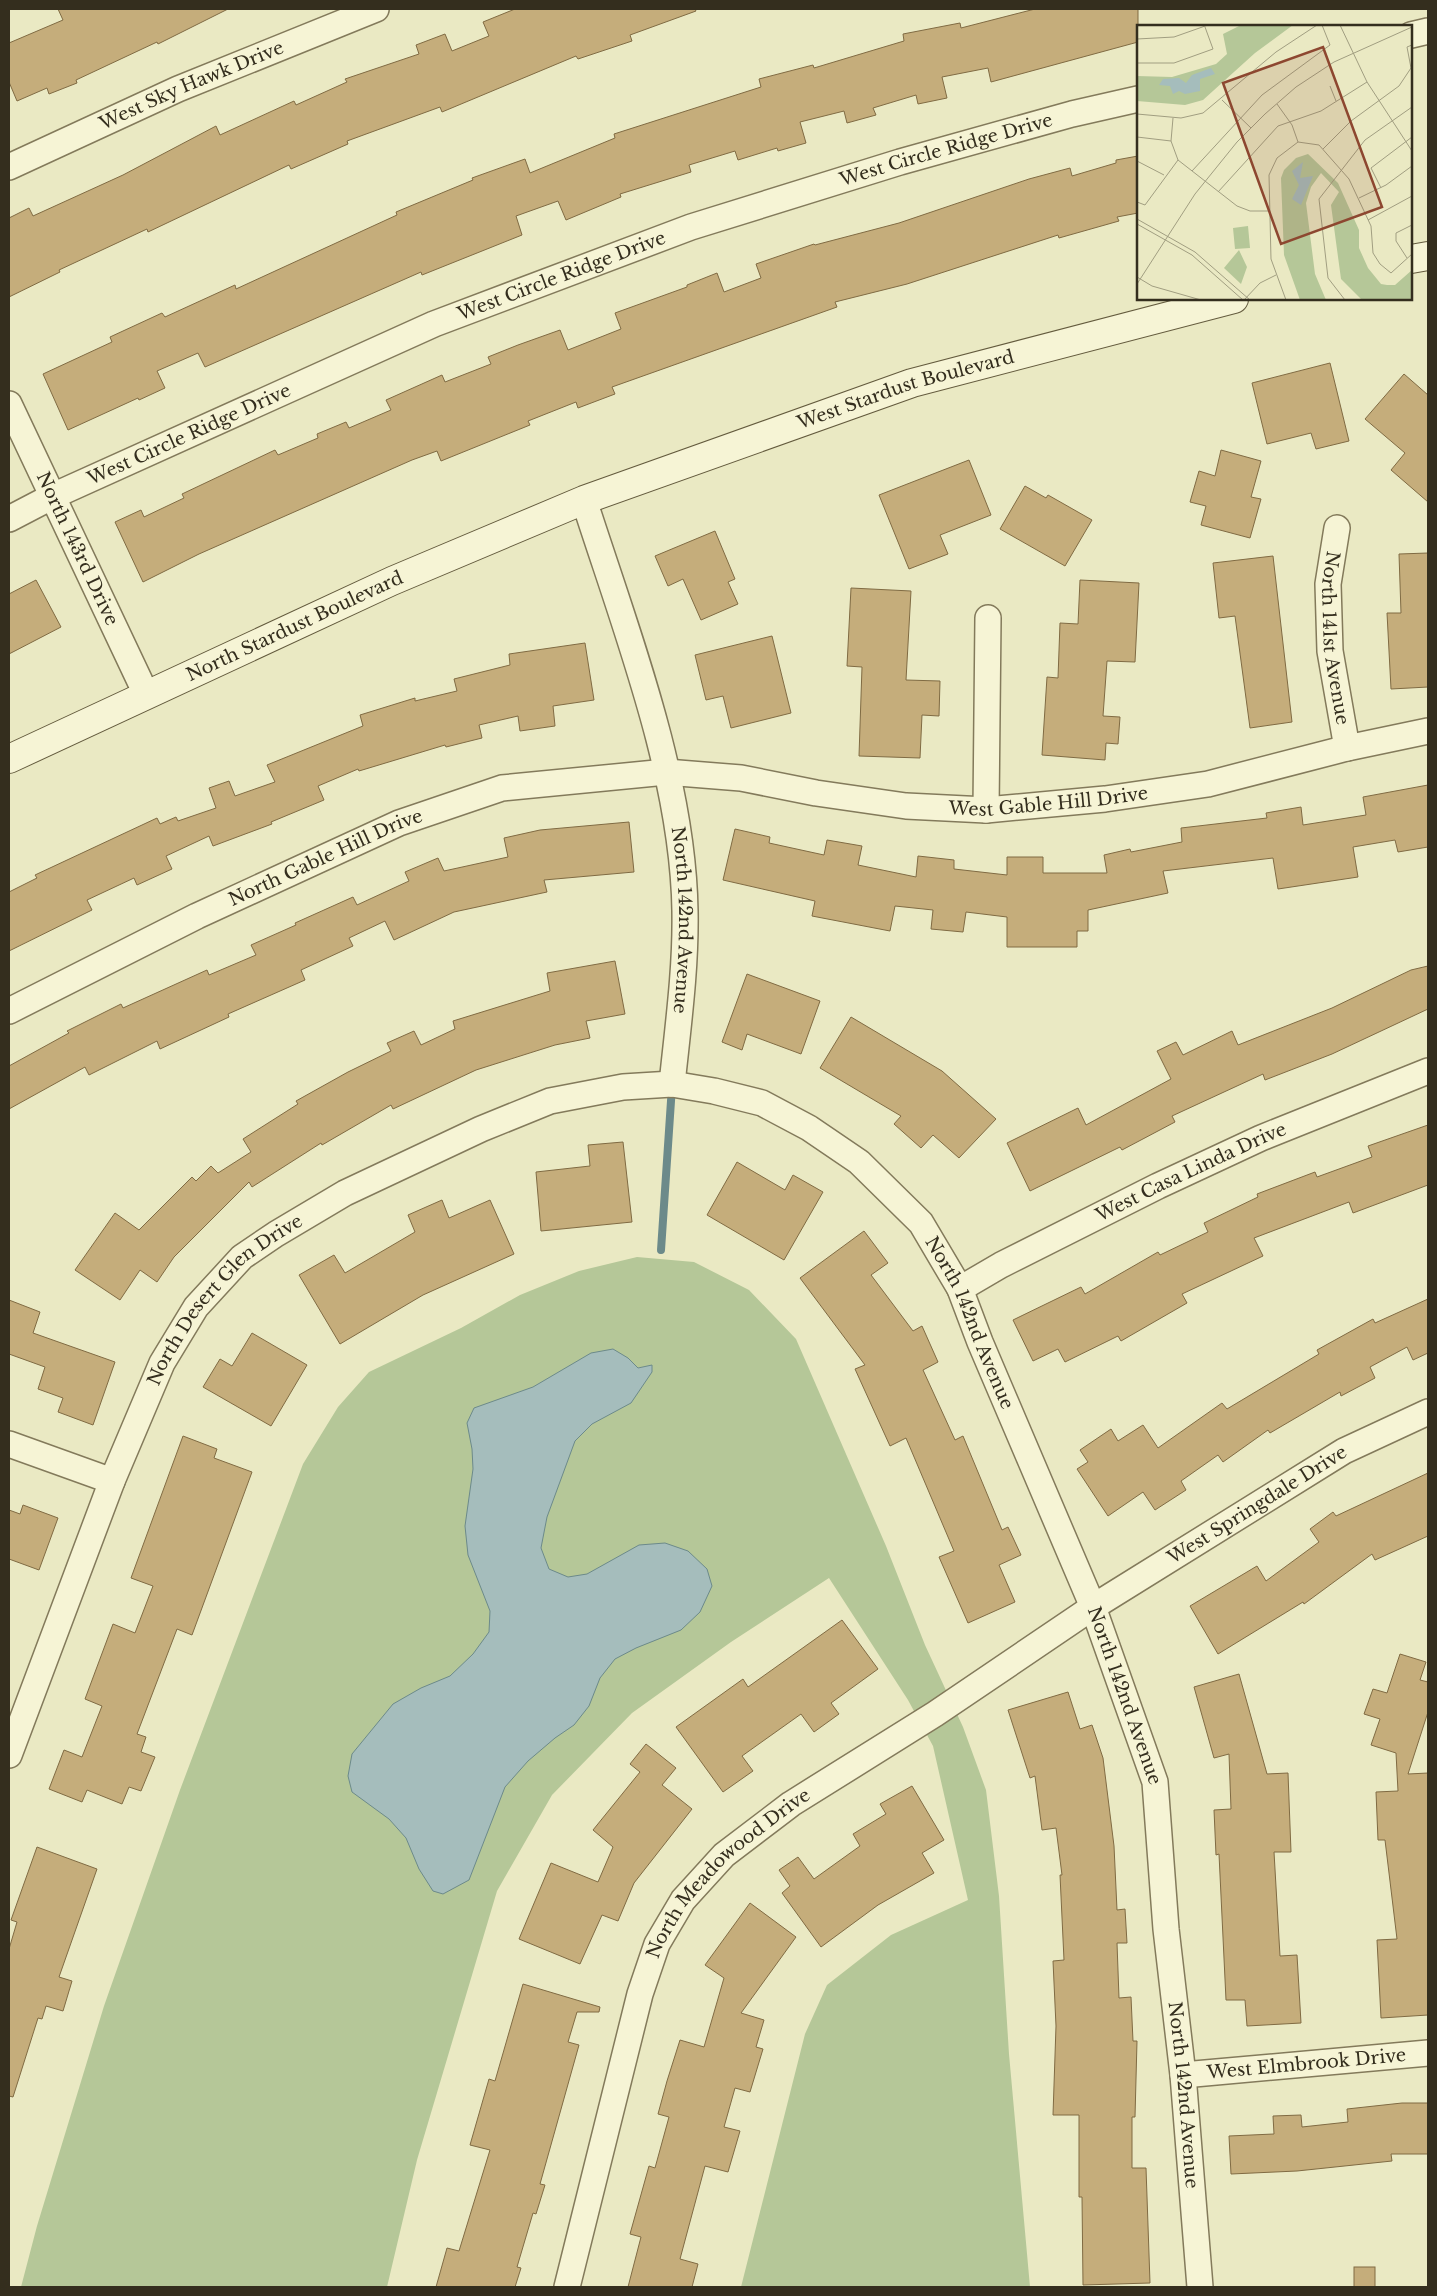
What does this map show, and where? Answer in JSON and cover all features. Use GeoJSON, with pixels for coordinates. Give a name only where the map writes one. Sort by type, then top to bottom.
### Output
{"type":"FeatureCollection","features":[{"type":"Feature","properties":{"kind":"street","name":"West Sky Hawk Drive"},"geometry":{"type":"LineString","coordinates":[[9,167],[178,89],[376,9]]}},
{"type":"Feature","properties":{"kind":"street"},"geometry":{"type":"LineString","coordinates":[[1412,35],[1428,31]]}},
{"type":"Feature","properties":{"kind":"street","name":"West Circle Ridge Drive"},"geometry":{"type":"LineString","coordinates":[[9,519],[53,496],[434,324],[691,226],[900,162],[1072,114],[1137,98]]}},
{"type":"Feature","properties":{"kind":"street"},"geometry":{"type":"LineString","coordinates":[[1412,259],[1428,256]]}},
{"type":"Feature","properties":{"kind":"street","name":"West Stardust Boulevard"},"geometry":{"type":"LineString","coordinates":[[584,500],[912,383],[1230,300]]}},
{"type":"Feature","properties":{"kind":"street","name":"North 143rd Drive"},"geometry":{"type":"LineString","coordinates":[[9,404],[146,694]]}},
{"type":"Feature","properties":{"kind":"street","name":"North Stardust Boulevard"},"geometry":{"type":"LineString","coordinates":[[9,759],[392,581],[584,500]]}},
{"type":"Feature","properties":{"kind":"street","name":"North 142nd Avenue"},"geometry":{"type":"LineString","coordinates":[[584,500],[648,703],[666,772],[679,837],[685,909],[685,966],[672,1084],[714,1091],[762,1103],[809,1128],[859,1162],[921,1223],[960,1288],[980,1342],[1093,1607],[1155,1782],[1166,1929],[1183,2074],[1200,2287]]}},
{"type":"Feature","properties":{"kind":"street","name":"North 141st Avenue"},"geometry":{"type":"LineString","coordinates":[[1337,528],[1328,584],[1330,651],[1347,748]]}},
{"type":"Feature","properties":{"kind":"street"},"geometry":{"type":"LineString","coordinates":[[986,810],[988,618]]}},
{"type":"Feature","properties":{"kind":"street","name":"West Gable Hill Drive"},"geometry":{"type":"LineString","coordinates":[[666,772],[741,778],[816,793],[906,806],[986,810],[1104,799],[1208,784],[1347,748],[1428,732]]}},
{"type":"Feature","properties":{"kind":"street","name":"North Gable Hill Drive"},"geometry":{"type":"LineString","coordinates":[[9,1011],[197,916],[399,823],[502,788],[666,772]]}},
{"type":"Feature","properties":{"kind":"street","name":"West Casa Linda Drive"},"geometry":{"type":"LineString","coordinates":[[960,1288],[1001,1265],[1158,1186],[1261,1138],[1428,1071]]}},
{"type":"Feature","properties":{"kind":"street","name":"North Desert Glen Drive"},"geometry":{"type":"LineString","coordinates":[[9,1755],[112,1481],[162,1363],[196,1307],[242,1257],[276,1234],[345,1194],[550,1101],[623,1087],[672,1084]]}},
{"type":"Feature","properties":{"kind":"street","name":"West Springdale Drive"},"geometry":{"type":"LineString","coordinates":[[1093,1607],[1344,1451],[1428,1412]]}},
{"type":"Feature","properties":{"kind":"street"},"geometry":{"type":"LineString","coordinates":[[9,1444],[112,1481]]}},
{"type":"Feature","properties":{"kind":"street","name":"North Meadowood Drive"},"geometry":{"type":"LineString","coordinates":[[567,2287],[640,1994],[657,1944],[684,1900],[724,1855],[791,1804],[935,1714],[1093,1607]]}},
{"type":"Feature","properties":{"kind":"street","name":"West Elmbrook Drive"},"geometry":{"type":"LineString","coordinates":[[1183,2074],[1428,2053]]}},
{"type":"Feature","properties":{"kind":"green space"},"geometry":{"type":"Polygon","coordinates":[[[637,1257],[694,1262],[749,1290],[796,1339],[886,1546],[925,1645],[963,1727],[986,1790],[999,1896],[1009,2054],[1030,2287],[741,2287],[805,2034],[827,1985],[891,1935],[968,1900],[933,1746],[908,1700],[829,1578],[731,1642],[632,1713],[552,1795],[497,1891],[417,2160],[387,2287],[21,2287],[37,2226],[104,2006],[180,1790],[303,1464],[338,1407],[369,1372],[461,1328],[520,1295],[579,1271],[637,1257]]]}},
{"type":"Feature","properties":{"kind":"water"},"geometry":{"type":"Polygon","coordinates":[[[613,1349],[628,1358],[638,1368],[652,1365],[652,1372],[631,1403],[592,1424],[575,1441],[547,1517],[541,1548],[549,1569],[568,1577],[587,1574],[639,1545],[665,1543],[688,1551],[707,1569],[712,1586],[700,1612],[681,1630],[636,1648],[615,1659],[600,1678],[589,1706],[574,1725],[528,1761],[505,1787],[469,1880],[443,1894],[433,1891],[419,1869],[406,1838],[389,1819],[352,1792],[348,1776],[352,1754],[393,1704],[421,1688],[450,1676],[473,1654],[489,1632],[490,1611],[468,1555],[465,1526],[473,1469],[472,1449],[467,1423],[474,1408],[533,1387],[591,1353],[613,1349]]]}},
{"type":"Feature","properties":{"kind":"building"},"geometry":{"type":"Polygon","coordinates":[[[58,9],[228,9],[158,44],[157,42],[76,80],[77,83],[49,94],[47,88],[17,101],[9,82],[9,43],[63,20],[58,9]]]}},
{"type":"Feature","properties":{"kind":"building"},"geometry":{"type":"Polygon","coordinates":[[[515,9],[695,9],[696,11],[630,35],[632,41],[578,59],[576,56],[442,112],[440,107],[347,141],[348,144],[291,169],[289,165],[148,232],[147,229],[59,270],[60,272],[9,297],[9,218],[29,208],[33,216],[123,175],[216,126],[220,135],[294,101],[296,105],[347,82],[345,79],[419,54],[416,45],[445,34],[452,51],[489,36],[483,22],[515,9]]]}},
{"type":"Feature","properties":{"kind":"building"},"geometry":{"type":"Polygon","coordinates":[[[1035,9],[1138,9],[1137,42],[991,82],[988,68],[942,77],[947,98],[918,104],[916,95],[873,108],[876,115],[847,123],[844,111],[800,122],[806,143],[778,151],[777,148],[738,160],[735,151],[689,165],[691,172],[620,194],[621,197],[566,220],[558,201],[516,216],[522,235],[422,275],[421,272],[205,367],[198,353],[157,371],[165,388],[139,400],[138,398],[68,430],[43,374],[112,342],[110,337],[162,313],[165,317],[235,285],[236,289],[397,215],[396,212],[473,180],[472,178],[525,159],[530,173],[615,138],[614,134],[761,87],[759,79],[813,65],[814,68],[904,41],[903,34],[960,23],[961,28],[1035,9]]]}},
{"type":"Feature","properties":{"kind":"building"},"geometry":{"type":"Polygon","coordinates":[[[1137,156],[1137,213],[1117,217],[1119,221],[1059,238],[1058,235],[907,284],[835,302],[837,307],[612,387],[615,394],[578,408],[576,402],[528,421],[530,425],[441,461],[437,451],[412,460],[199,554],[143,582],[115,522],[141,510],[144,517],[184,498],[182,494],[275,450],[278,455],[318,438],[317,434],[346,422],[349,428],[391,410],[386,400],[442,375],[445,382],[491,364],[488,357],[518,345],[560,330],[568,350],[621,329],[615,313],[687,287],[687,285],[717,273],[724,292],[761,278],[756,264],[814,244],[899,223],[1029,179],[1070,168],[1072,176],[1116,163],[1116,160],[1137,156]]]}},
{"type":"Feature","properties":{"kind":"building"},"geometry":{"type":"Polygon","coordinates":[[[1330,363],[1349,441],[1316,449],[1311,433],[1267,444],[1252,383],[1330,363]]]}},
{"type":"Feature","properties":{"kind":"building"},"geometry":{"type":"Polygon","coordinates":[[[1404,374],[1428,395],[1428,502],[1391,470],[1405,453],[1365,419],[1404,374]]]}},
{"type":"Feature","properties":{"kind":"building"},"geometry":{"type":"Polygon","coordinates":[[[1221,450],[1261,461],[1251,497],[1261,499],[1250,538],[1201,525],[1206,506],[1190,502],[1199,471],[1215,476],[1221,450]]]}},
{"type":"Feature","properties":{"kind":"building"},"geometry":{"type":"Polygon","coordinates":[[[969,460],[991,515],[940,535],[948,554],[909,569],[879,495],[969,460]]]}},
{"type":"Feature","properties":{"kind":"building"},"geometry":{"type":"Polygon","coordinates":[[[1025,486],[1046,498],[1048,495],[1092,520],[1065,566],[1000,529],[1025,486]]]}},
{"type":"Feature","properties":{"kind":"building"},"geometry":{"type":"Polygon","coordinates":[[[715,531],[735,579],[728,582],[738,604],[701,620],[683,579],[668,586],[655,556],[715,531]]]}},
{"type":"Feature","properties":{"kind":"building"},"geometry":{"type":"Polygon","coordinates":[[[1428,553],[1428,687],[1391,689],[1387,613],[1401,613],[1399,554],[1428,553]]]}},
{"type":"Feature","properties":{"kind":"building"},"geometry":{"type":"Polygon","coordinates":[[[1273,556],[1292,722],[1250,728],[1235,616],[1219,618],[1213,563],[1273,556]]]}},
{"type":"Feature","properties":{"kind":"building"},"geometry":{"type":"Polygon","coordinates":[[[36,580],[61,627],[9,654],[9,594],[36,580]]]}},
{"type":"Feature","properties":{"kind":"building"},"geometry":{"type":"Polygon","coordinates":[[[1080,580],[1139,583],[1135,662],[1107,661],[1103,716],[1120,717],[1118,744],[1106,743],[1105,760],[1042,755],[1047,677],[1058,678],[1060,623],[1078,624],[1080,580]]]}},
{"type":"Feature","properties":{"kind":"building"},"geometry":{"type":"Polygon","coordinates":[[[851,588],[911,591],[906,680],[940,681],[939,716],[922,715],[920,758],[859,756],[862,667],[847,666],[851,588]]]}},
{"type":"Feature","properties":{"kind":"building"},"geometry":{"type":"Polygon","coordinates":[[[772,636],[791,713],[731,728],[723,696],[706,700],[695,655],[772,636]]]}},
{"type":"Feature","properties":{"kind":"building"},"geometry":{"type":"Polygon","coordinates":[[[585,643],[594,700],[553,706],[555,726],[520,731],[518,716],[479,725],[482,738],[446,747],[445,745],[359,771],[358,769],[318,786],[324,800],[271,822],[272,824],[213,846],[209,836],[166,856],[172,869],[137,885],[134,878],[87,900],[92,910],[9,951],[9,892],[37,878],[35,875],[157,818],[160,824],[176,817],[178,821],[216,808],[209,788],[229,781],[235,796],[275,782],[267,765],[363,726],[360,715],[415,698],[415,701],[457,691],[454,679],[510,665],[509,654],[585,643]]]}},
{"type":"Feature","properties":{"kind":"building"},"geometry":{"type":"Polygon","coordinates":[[[1428,785],[1428,847],[1398,852],[1395,840],[1353,847],[1358,877],[1278,889],[1273,858],[1163,871],[1168,893],[1088,910],[1088,931],[1077,931],[1077,947],[1007,947],[1007,917],[966,912],[963,932],[931,929],[933,910],[895,906],[890,931],[812,916],[815,901],[723,880],[735,829],[770,837],[769,843],[824,855],[827,840],[862,846],[858,865],[916,877],[918,856],[954,860],[954,869],[1007,875],[1007,857],[1043,857],[1043,873],[1107,873],[1104,855],[1130,849],[1131,852],[1182,842],[1181,828],[1267,818],[1266,813],[1301,807],[1303,825],[1366,815],[1363,797],[1428,785]]]}},
{"type":"Feature","properties":{"kind":"building"},"geometry":{"type":"Polygon","coordinates":[[[629,822],[634,872],[544,880],[547,892],[454,912],[394,940],[385,921],[349,938],[353,946],[301,970],[305,980],[228,1014],[229,1017],[160,1049],[157,1041],[89,1075],[85,1067],[9,1109],[9,1066],[69,1033],[67,1031],[121,1004],[123,1008],[207,970],[209,975],[256,955],[251,945],[353,897],[357,905],[409,881],[405,872],[438,858],[444,871],[508,857],[504,838],[540,830],[629,822]]]}},
{"type":"Feature","properties":{"kind":"building"},"geometry":{"type":"Polygon","coordinates":[[[615,961],[625,1014],[586,1021],[590,1038],[555,1045],[476,1070],[393,1109],[391,1105],[322,1145],[321,1143],[252,1187],[249,1182],[174,1257],[157,1282],[140,1270],[120,1300],[75,1270],[115,1213],[139,1230],[192,1177],[196,1181],[211,1166],[218,1173],[251,1152],[243,1139],[298,1104],[296,1101],[391,1051],[387,1043],[414,1031],[421,1045],[455,1029],[453,1021],[550,991],[547,973],[615,961]]]}},
{"type":"Feature","properties":{"kind":"building"},"geometry":{"type":"Polygon","coordinates":[[[1428,966],[1428,1009],[1332,1054],[1265,1080],[1263,1074],[1172,1116],[1175,1122],[1122,1150],[1120,1147],[1030,1191],[1007,1143],[1078,1108],[1086,1125],[1171,1079],[1157,1051],[1176,1042],[1183,1055],[1232,1031],[1238,1045],[1332,1008],[1411,970],[1428,966]]]}},
{"type":"Feature","properties":{"kind":"building"},"geometry":{"type":"Polygon","coordinates":[[[747,974],[820,1001],[801,1054],[747,1034],[742,1050],[722,1042],[747,974]]]}},
{"type":"Feature","properties":{"kind":"building"},"geometry":{"type":"Polygon","coordinates":[[[851,1017],[942,1071],[996,1119],[959,1158],[933,1135],[921,1148],[894,1124],[901,1116],[820,1068],[851,1017]]]}},
{"type":"Feature","properties":{"kind":"building"},"geometry":{"type":"Polygon","coordinates":[[[1428,1125],[1428,1185],[1353,1213],[1349,1202],[1254,1238],[1263,1256],[1182,1294],[1187,1303],[1121,1341],[1118,1336],[1065,1362],[1058,1349],[1033,1361],[1013,1320],[1081,1287],[1085,1294],[1158,1252],[1160,1255],[1208,1232],[1204,1223],[1258,1197],[1257,1194],[1315,1172],[1317,1177],[1372,1157],[1368,1146],[1428,1125]]]}},
{"type":"Feature","properties":{"kind":"building"},"geometry":{"type":"Polygon","coordinates":[[[623,1142],[632,1222],[541,1231],[536,1172],[590,1166],[588,1145],[623,1142]]]}},
{"type":"Feature","properties":{"kind":"building"},"geometry":{"type":"Polygon","coordinates":[[[737,1162],[785,1190],[793,1175],[823,1192],[784,1260],[707,1215],[737,1162]]]}},
{"type":"Feature","properties":{"kind":"building"},"geometry":{"type":"Polygon","coordinates":[[[442,1200],[449,1218],[490,1200],[514,1254],[423,1295],[340,1344],[299,1275],[334,1255],[345,1273],[415,1232],[408,1215],[442,1200]]]}},
{"type":"Feature","properties":{"kind":"building"},"geometry":{"type":"Polygon","coordinates":[[[864,1231],[888,1263],[871,1275],[913,1331],[922,1326],[938,1362],[923,1370],[955,1440],[963,1436],[1002,1530],[1008,1527],[1021,1555],[999,1565],[1015,1602],[968,1623],[939,1557],[954,1551],[906,1438],[890,1446],[855,1369],[865,1365],[800,1278],[864,1231]]]}},
{"type":"Feature","properties":{"kind":"building"},"geometry":{"type":"Polygon","coordinates":[[[1428,1299],[1428,1353],[1413,1360],[1407,1347],[1370,1367],[1375,1378],[1341,1396],[1340,1392],[1270,1433],[1268,1430],[1223,1462],[1218,1455],[1181,1481],[1186,1490],[1155,1510],[1143,1492],[1108,1516],[1077,1469],[1088,1462],[1080,1450],[1111,1429],[1118,1441],[1143,1425],[1158,1448],[1222,1403],[1227,1409],[1319,1354],[1317,1350],[1373,1319],[1375,1323],[1428,1299]]]}},
{"type":"Feature","properties":{"kind":"building"},"geometry":{"type":"Polygon","coordinates":[[[9,1300],[40,1312],[33,1333],[115,1362],[93,1425],[58,1412],[63,1398],[38,1389],[45,1367],[9,1354],[9,1300]]]}},
{"type":"Feature","properties":{"kind":"building"},"geometry":{"type":"Polygon","coordinates":[[[252,1333],[307,1365],[271,1426],[203,1387],[220,1359],[232,1366],[252,1333]]]}},
{"type":"Feature","properties":{"kind":"building"},"geometry":{"type":"Polygon","coordinates":[[[183,1436],[217,1449],[214,1458],[252,1472],[192,1635],[177,1629],[137,1734],[146,1737],[141,1752],[155,1757],[141,1791],[129,1787],[122,1804],[87,1790],[82,1802],[49,1789],[64,1750],[82,1757],[102,1706],[85,1699],[113,1624],[135,1633],[153,1586],[131,1578],[183,1436]]]}},
{"type":"Feature","properties":{"kind":"building"},"geometry":{"type":"Polygon","coordinates":[[[1428,1473],[1428,1536],[1375,1560],[1372,1554],[1304,1604],[1303,1602],[1218,1654],[1190,1606],[1257,1566],[1266,1581],[1319,1542],[1310,1529],[1333,1512],[1336,1516],[1428,1473]]]}},
{"type":"Feature","properties":{"kind":"building"},"geometry":{"type":"Polygon","coordinates":[[[23,1505],[58,1518],[39,1570],[9,1559],[9,1510],[20,1514],[23,1505]]]}},
{"type":"Feature","properties":{"kind":"building"},"geometry":{"type":"Polygon","coordinates":[[[842,1620],[878,1669],[831,1703],[839,1714],[814,1732],[801,1714],[742,1756],[753,1771],[723,1792],[676,1727],[743,1679],[748,1687],[842,1620]]]}},
{"type":"Feature","properties":{"kind":"building"},"geometry":{"type":"Polygon","coordinates":[[[1400,1654],[1426,1662],[1420,1680],[1428,1682],[1428,1712],[1408,1774],[1428,1773],[1428,2015],[1381,2018],[1377,1940],[1397,1939],[1385,1840],[1378,1840],[1376,1792],[1398,1791],[1396,1753],[1371,1745],[1380,1719],[1364,1714],[1373,1689],[1387,1693],[1400,1654]]]}},
{"type":"Feature","properties":{"kind":"building"},"geometry":{"type":"Polygon","coordinates":[[[1239,1674],[1267,1774],[1288,1773],[1291,1852],[1274,1852],[1280,1956],[1297,1955],[1301,2023],[1247,2026],[1245,2000],[1226,2000],[1219,1854],[1216,1855],[1214,1810],[1231,1809],[1229,1754],[1214,1758],[1194,1687],[1239,1674]]]}},
{"type":"Feature","properties":{"kind":"building"},"geometry":{"type":"Polygon","coordinates":[[[1068,1692],[1080,1729],[1092,1725],[1103,1758],[1114,1846],[1117,1910],[1125,1909],[1127,1943],[1117,1943],[1119,1998],[1131,1997],[1133,2041],[1137,2041],[1135,2117],[1132,2117],[1132,2168],[1146,2168],[1150,2283],[1083,2285],[1082,2197],[1079,2197],[1079,2115],[1053,2115],[1056,2026],[1053,1961],[1064,1960],[1060,1875],[1062,1875],[1056,1828],[1042,1830],[1035,1776],[1030,1778],[1008,1710],[1068,1692]]]}},
{"type":"Feature","properties":{"kind":"building"},"geometry":{"type":"Polygon","coordinates":[[[646,1744],[676,1768],[662,1785],[692,1809],[634,1883],[618,1921],[602,1915],[580,1964],[519,1939],[551,1863],[598,1882],[613,1847],[593,1830],[640,1772],[630,1764],[646,1744]]]}},
{"type":"Feature","properties":{"kind":"building"},"geometry":{"type":"Polygon","coordinates":[[[912,1786],[944,1840],[922,1853],[934,1873],[878,1905],[821,1947],[782,1893],[790,1886],[779,1870],[798,1857],[814,1879],[860,1846],[853,1834],[886,1814],[880,1804],[912,1786]]]}},
{"type":"Feature","properties":{"kind":"building"},"geometry":{"type":"Polygon","coordinates":[[[37,1847],[97,1869],[59,1977],[72,1981],[63,2011],[46,2006],[42,2019],[38,2018],[13,2097],[9,2096],[9,1949],[17,1922],[11,1920],[37,1847]]]}},
{"type":"Feature","properties":{"kind":"building"},"geometry":{"type":"Polygon","coordinates":[[[750,1903],[796,1937],[741,2013],[764,2020],[756,2047],[763,2049],[750,2092],[735,2088],[724,2127],[740,2131],[728,2172],[705,2166],[680,2259],[698,2264],[692,2287],[628,2287],[641,2237],[630,2234],[649,2166],[655,2168],[669,2117],[658,2114],[680,2040],[704,2047],[724,1978],[705,1965],[750,1903]]]}},
{"type":"Feature","properties":{"kind":"building"},"geometry":{"type":"Polygon","coordinates":[[[523,1984],[600,2007],[599,2012],[577,2012],[568,2042],[579,2045],[540,2184],[545,2185],[536,2214],[533,2213],[517,2267],[521,2268],[515,2287],[436,2287],[447,2248],[459,2251],[490,2150],[470,2145],[489,2079],[495,2081],[523,1984]]]}},
{"type":"Feature","properties":{"kind":"building"},"geometry":{"type":"Polygon","coordinates":[[[1402,2103],[1428,2103],[1428,2154],[1391,2154],[1392,2161],[1297,2171],[1231,2174],[1229,2136],[1274,2134],[1273,2116],[1301,2115],[1302,2127],[1348,2122],[1347,2109],[1402,2103]]]}},
{"type":"Feature","properties":{"kind":"building"},"geometry":{"type":"Polygon","coordinates":[[[1354,2267],[1375,2267],[1375,2287],[1354,2287],[1354,2267]]]}},
{"type":"Feature","properties":{"kind":"waterway"},"geometry":{"type":"LineString","coordinates":[[661,1250],[672,1086]]}}]}
